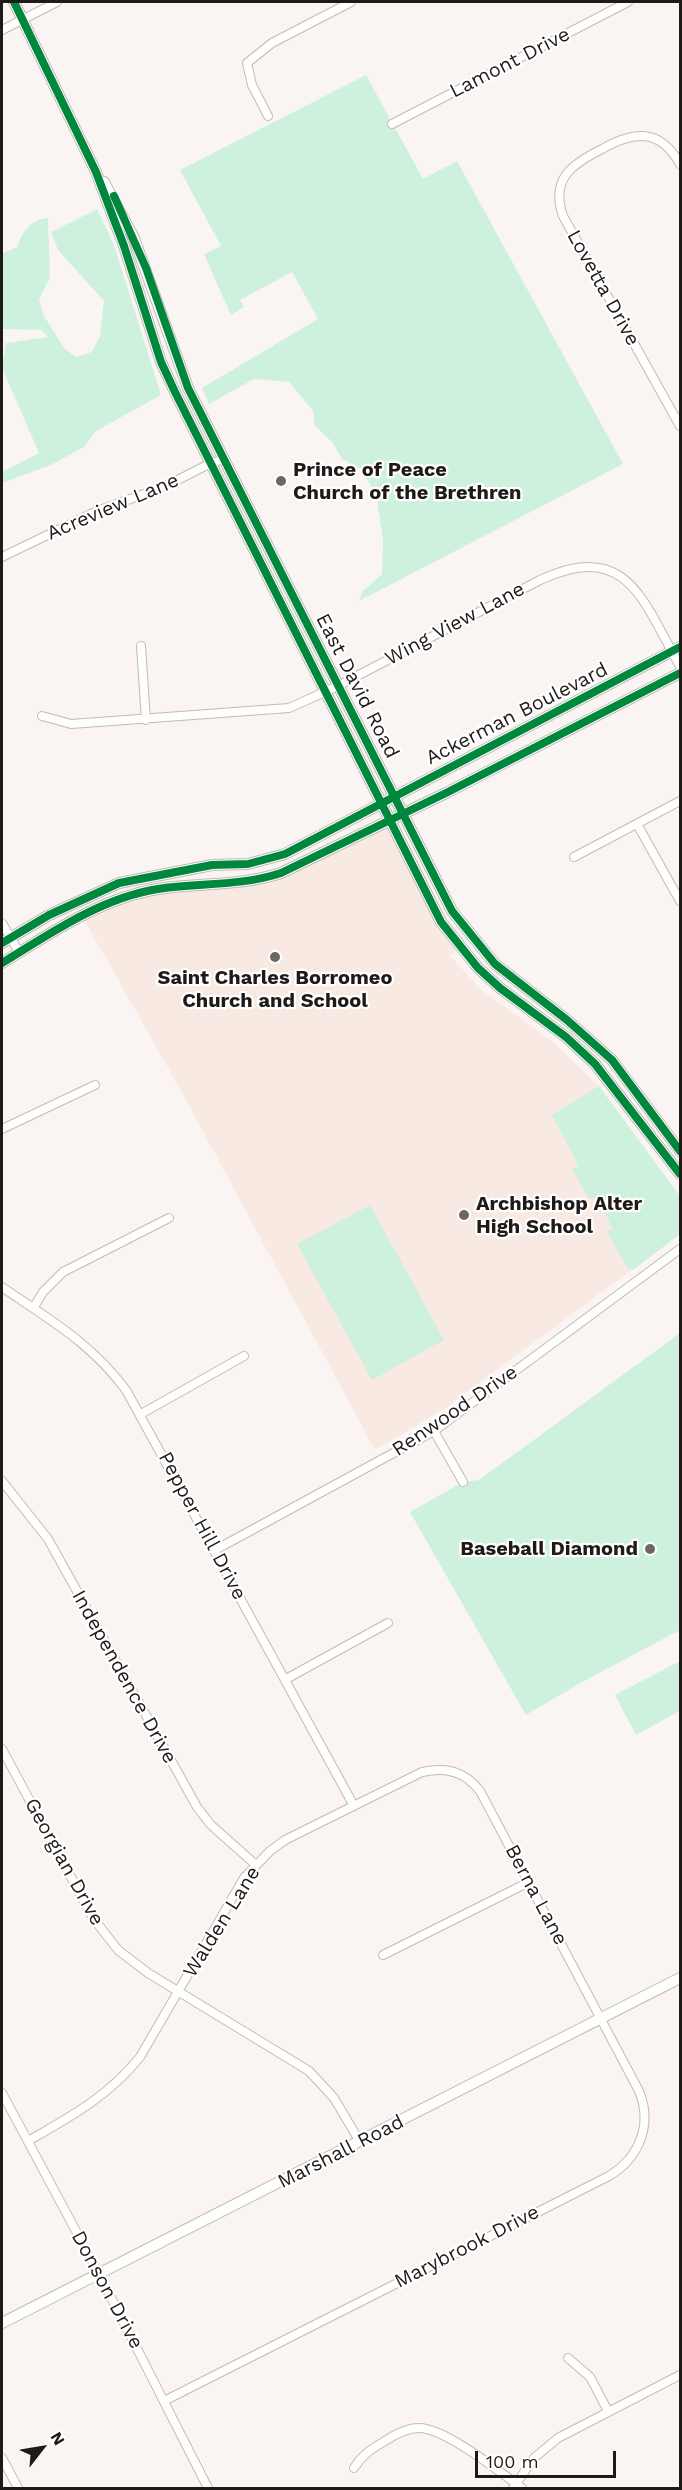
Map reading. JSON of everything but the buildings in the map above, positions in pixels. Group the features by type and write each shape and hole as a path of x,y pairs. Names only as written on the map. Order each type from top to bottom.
{"street":[{"name":"East David Road","path":"14,2 96,171 124,246 161,362 209,464 431,904 460,948 500,988 566,1037 595,1064 681,1174"},
{"path":"2,30 57,2"},
{"path":"268,116 252,85 247,63 272,42 351,2"},
{"name":"Lamont Drive","path":"392,124 628,2"},
{"name":"Lovetta Drive","path":"681,164 667,145 648,136 627,137 576,163 563,178 560,189 560,208 681,426"},
{"name":"East David Road","path":"96,171 113,195 134,238 195,400 452,911 472,939 506,974 567,1020 612,1060 681,1151"},
{"path":"195,400 198,417 210,443 209,464"},
{"name":"Acreview Lane","path":"2,557 97,511 166,486 209,464 225,459"},
{"name":"Wing View Lane","path":"42,716 71,724 274,711 306,701 338,686 540,580 572,567 599,567 612,571 632,584 676,649 681,666"},
{"path":"141,646 146,720"},
{"name":"Ackerman Boulevard","path":"6,940 49,915 119,883 212,865 248,864 267,860 312,841 676,649"},
{"name":"Ackerman Boulevard","path":"2,963 109,902 156,890 268,877 304,863 681,673"},
{"path":"574,856 681,801"},
{"path":"637,824 681,901"},
{"path":"2,923 6,940 19,952"},
{"path":"2,1129 95,1085"},
{"path":"34,1307 43,1292 63,1272 169,1218"},
{"name":"Renwood Drive","path":"215,1550 434,1431 681,1250"},
{"name":"Pepper Hill Drive","path":"2,1287 60,1324 97,1355 126,1390 354,1806"},
{"path":"141,1414 244,1356"},
{"path":"434,1431 464,1482"},
{"name":"Independence Drive","path":"2,1481 48,1539 197,1808 211,1825 256,1865"},
{"path":"286,1679 388,1623"},
{"name":"Georgian Drive","path":"2,1749 93,1918 106,1936 132,1962 309,2071 334,2098 360,2142"},
{"name":"Walden Lane","path":"28,2140 77,2113 113,2088 140,2057 235,1894 256,1865 285,1840 422,1772 446,1769 463,1775"},
{"name":"Berna Lane","path":"463,1775 480,1791 603,2019"},
{"path":"383,1955 530,1882"},
{"name":"Marshall Road","path":"2,2324 681,1978"},
{"name":"Marybrook Drive","path":"164,2401 618,2170 638,2148 645,2124 645,2111 639,2091 603,2019"},
{"name":"Donson Drive","path":"2,2093 99,2274 208,2488"},
{"path":"568,2358 590,2378 608,2411"},
{"path":"354,2468 368,2451 391,2437 413,2429 428,2429 438,2433 517,2487 547,2446 608,2411 681,2375"},
{"path":"2,2458 18,2488"}],"shaded area":[{"name":"Archbishop Alter High School","path":"388,821 460,948 449,955 483,991 553,1042 599,1086 680,1196 680,1234 444,1409 375,1450 179,1087 82,916 156,889 257,879"}],"green space":[{"path":"366,75 423,179 457,161 623,464 359,601 362,592 382,574 383,540 376,494 360,469 342,459 333,443 315,426 313,411 289,382 254,379 209,404 202,388 318,319 292,272 240,300 244,307 231,315 204,254 221,246 180,170"},
{"path":"97,209 114,245 161,395 96,431 84,447 51,465 2,483 2,472 39,453 2,368 6,343 48,337 42,330 2,329 2,254 17,247 25,231 32,224 48,218 50,277 39,300 44,316 64,348 76,357 92,352 100,336 104,301 58,250 51,232"},
{"path":"599,1086 680,1196 680,1234 633,1270 627,1267 606,1230 613,1230 598,1199 588,1197 572,1168 579,1167 552,1115"},
{"path":"370,1205 444,1340 372,1380 297,1244"},
{"path":"680,1333 680,1630 526,1715 410,1512 463,1482 479,1480"},
{"path":"680,1661 680,1711 636,1735 615,1695"}],"cycle path":[{"path":"14,2 96,172 124,246 161,362 441,922 478,968 500,988 566,1037 595,1064 680,1174"},
{"path":"114,196 146,268 188,388 452,911 495,964 567,1020 612,1060 680,1151"},
{"path":"2,943 49,915 119,883 212,865 248,864 285,854 680,647"},
{"path":"2,963 77,918 116,900 158,889 251,880 281,873 446,793 680,673"}],"place":[{"name":"Prince of Peace Church of the Brethren","path":"281,481"},
{"name":"Saint Charles Borromeo Church and School","path":"275,957"},
{"name":"Archbishop Alter High School","path":"464,1215"},
{"name":"Baseball Diamond","path":"650,1549"}]}
